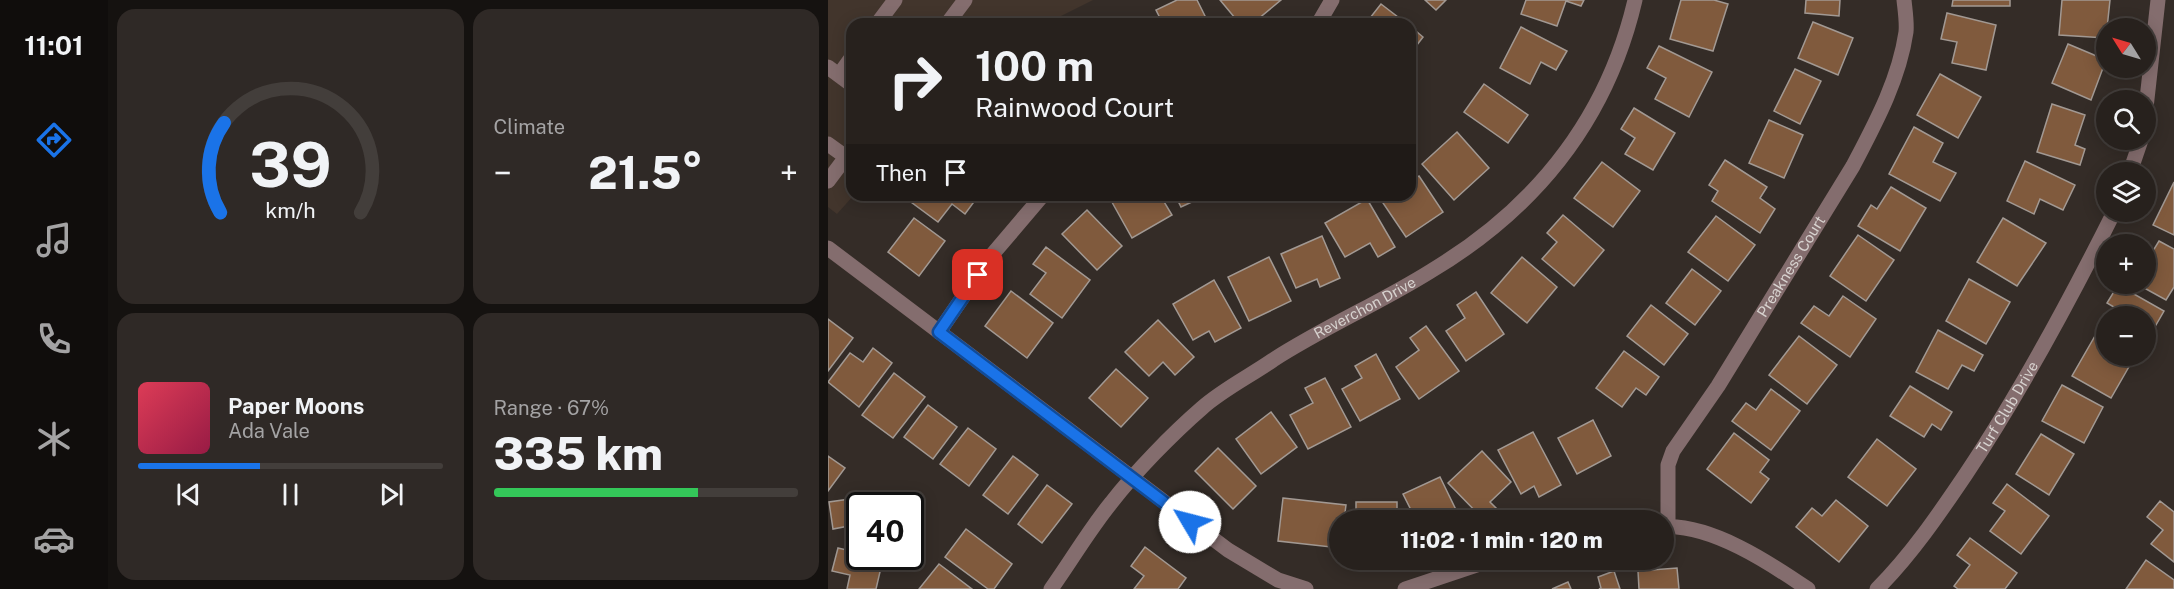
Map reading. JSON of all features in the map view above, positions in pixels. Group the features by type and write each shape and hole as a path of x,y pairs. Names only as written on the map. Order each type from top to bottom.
{"street":[{"path":"882,18 895,0"},
{"path":"951,18 965,0"},
{"path":"1322,18 1332,0"},
{"name":"Reverchon Drive","path":"1051,589 1111,503 1203,407 1307,338 1431,272 1499,226 1513,212 1563,158 1599,97 1627,34 1635,0"},
{"name":"Preakness Court","path":"1667,510 1668,474 1673,451 1718,386 1853,166 1873,129 1898,69 1906,30 1904,0"},
{"path":"2148,90 2158,0"},
{"path":"846,61 833,71 846,81"},
{"path":"828,144 846,152"},
{"path":"828,181 846,157"},
{"path":"939,332 992,256 1038,201"},
{"name":"Turf Club Drive","path":"1876,589 1937,518 1997,427 2065,310 2109,222"},
{"path":"828,248 1228,550 1278,580 1306,589"},
{"path":"1674,527 1724,540 1778,568 1808,589"},
{"path":"1405,589 1462,570"}],"shaded area":[{"path":"828,0 1093,0 1057,18 846,18 846,201 849,201 837,214 828,207"}],"building":[{"path":"1177,0 1197,0 1206,18 1160,18 1156,10"},
{"path":"1220,0 1281,0 1259,18 1235,18"},
{"path":"1425,0 1446,0 1436,10"},
{"path":"1526,0 1584,0 1581,6 1566,1 1557,26 1521,14"},
{"path":"1681,0 1714,0 1728,4 1713,51 1670,39"},
{"path":"1806,0 1840,0 1839,16 1805,13"},
{"path":"1953,0 2010,0 2010,6 1952,6"},
{"path":"2062,0 2110,0 2108,18 2096,18 2096,37 2059,35"},
{"path":"1381,4 1399,18 1370,18"},
{"path":"1947,13 1996,25 1986,70 1952,63 1957,42 1941,39"},
{"path":"1813,22 1853,38 1838,75 1798,58"},
{"path":"1521,27 1567,51 1556,70 1541,62 1530,84 1500,68"},
{"path":"1416,31 1423,37 1416,46"},
{"path":"2068,44 2096,56 2096,78 2099,78 2091,100 2052,83"},
{"path":"1659,46 1712,72 1689,117 1655,99 1666,78 1647,68"},
{"path":"1795,69 1821,81 1800,124 1774,111"},
{"path":"1940,74 1981,97 1958,138 1917,115"},
{"path":"1484,84 1528,115 1508,143 1464,112"},
{"path":"2052,104 2085,115 2075,145 2085,149 2080,165 2037,152"},
{"path":"1634,108 1675,133 1653,170 1625,154 1635,138 1621,129"},
{"path":"1769,120 1803,135 1784,178 1749,163"},
{"path":"1914,127 1943,143 1933,162 1956,173 1940,201 1889,174"},
{"path":"1457,132 1489,168 1454,200 1422,164"},
{"path":"1725,160 1767,187 1760,198 1775,209 1760,233 1712,201 1718,191 1709,185"},
{"path":"2025,161 2075,185 2063,210 2040,199 2034,214 2007,201"},
{"path":"1602,162 1640,191 1613,227 1574,198"},
{"path":"1419,176 1443,212 1406,237 1382,201 1416,201 1416,178"},
{"path":"2174,182 2174,235 2153,225"},
{"path":"1891,187 1926,208 1900,251 1858,226 1871,205 1877,209"},
{"path":"975,201 965,214 952,204 938,222 911,202"},
{"path":"1111,201 1164,201 1172,215 1132,238"},
{"path":"1178,201 1194,201 1181,207"},
{"path":"1364,201 1368,201 1395,247 1378,257 1370,243 1345,257 1325,223"},
{"path":"1087,210 1122,246 1097,270 1062,234"},
{"path":"1563,215 1604,250 1574,286 1542,259 1557,242 1547,233"},
{"path":"1716,216 1755,245 1728,281 1688,252"},
{"path":"914,218 945,241 919,276 888,252"},
{"path":"2003,218 2046,243 2017,286 1977,262"},
{"path":"1858,235 1894,260 1866,301 1830,276"},
{"path":"1322,236 1340,278 1320,287 1317,279 1296,288 1281,254"},
{"path":"2159,241 2174,249 2174,287 2166,300 2155,294 2156,246"},
{"path":"1046,247 1090,280 1062,318 1030,294 1046,273 1033,264"},
{"path":"1269,257 1291,301 1249,321 1228,277"},
{"path":"1522,257 1557,287 1527,323 1491,293"},
{"path":"1692,269 1721,291 1695,325 1666,303"},
{"path":"1969,279 2010,302 1986,344 1946,321"},
{"path":"1214,280 1241,328 1215,342 1209,331 1193,340 1173,304"},
{"path":"1011,291 1053,323 1027,358 985,326"},
{"path":"1476,292 1504,334 1466,361 1446,331 1465,318 1457,305"},
{"path":"2112,294 2134,294 2155,306 2112,306 2107,303"},
{"path":"1843,296 1876,319 1850,357 1801,323 1814,306 1829,316"},
{"path":"1651,305 1688,334 1664,365 1627,336"},
{"path":"2156,306 2164,311 2156,325"},
{"path":"828,319 853,338 828,371"},
{"path":"1158,320 1194,357 1175,375 1163,362 1149,376 1125,352"},
{"path":"1426,326 1459,371 1419,399 1396,367 1419,350 1410,338"},
{"path":"1938,330 1983,355 1974,371 1962,365 1948,389 1916,372"},
{"path":"1799,336 1837,365 1807,404 1769,375"},
{"path":"2095,336 2096,366 2129,366 2111,398 2072,376"},
{"path":"873,348 892,363 859,407 828,382 850,353 863,362"},
{"path":"1624,351 1659,377 1646,395 1636,388 1622,407 1596,388"},
{"path":"1376,354 1400,399 1360,421 1342,389 1362,378 1355,366"},
{"path":"1116,369 1148,398 1121,427 1089,398"},
{"path":"894,373 925,397 893,438 862,415"},
{"path":"1325,378 1351,427 1308,449 1290,415 1313,403 1305,388"},
{"path":"2062,385 2103,407 2084,443 2042,421"},
{"path":"1910,386 1952,412 1941,430 1932,424 1924,437 1890,416"},
{"path":"1771,389 1800,411 1771,450 1732,421 1746,403 1756,410"},
{"path":"928,405 957,427 933,459 904,437"},
{"path":"1271,412 1297,447 1261,474 1236,439"},
{"path":"1593,420 1611,456 1577,474 1558,438"},
{"path":"968,428 996,449 969,486 940,464"},
{"path":"1533,432 1561,485 1539,497 1534,486 1521,494 1498,450"},
{"path":"1734,433 1769,460 1760,472 1769,479 1751,503 1707,469"},
{"path":"2041,434 2074,454 2049,495 2016,474"},
{"path":"1877,439 1916,469 1887,506 1848,477"},
{"path":"1218,448 1256,486 1233,509 1195,471"},
{"path":"1482,451 1511,482 1490,502 1496,510 1474,510 1448,483"},
{"path":"828,456 845,468 828,491"},
{"path":"1013,456 1038,475 1008,514 983,495"},
{"path":"1440,477 1456,510 1411,510 1403,494"},
{"path":"2007,484 2049,516 2021,554 1990,531 2005,511 1993,503"},
{"path":"1047,485 1072,504 1042,543 1018,524"},
{"path":"1283,498 1346,505 1345,510 1329,510 1329,547 1278,541"},
{"path":"846,500 846,527 833,529 829,502"},
{"path":"1836,500 1868,526 1839,562 1796,527 1812,508 1822,516"},
{"path":"2160,501 2174,512 2174,562 2151,544 2163,530 2147,517"},
{"path":"1356,502 1397,502 1397,510 1356,510"},
{"path":"966,529 1012,564 994,589 988,589 945,557"},
{"path":"1970,538 2017,573 2005,589 1958,589 1954,586 1970,565 1957,555"},
{"path":"1145,547 1186,578 1178,589 1134,589 1144,576 1131,566"},
{"path":"838,548 846,550 846,570 880,570 876,589 847,589 850,575 832,571"},
{"path":"2146,560 2174,580 2174,589 2126,589"},
{"path":"939,564 972,589 919,589"},
{"path":"1677,568 1679,589 1639,589 1638,571"},
{"path":"1614,571 1620,589 1599,589 1601,588 1598,577"},
{"path":"1568,582 1571,589 1552,589"}],"route":[{"path":"978,275 939,332 1190,522"}]}
